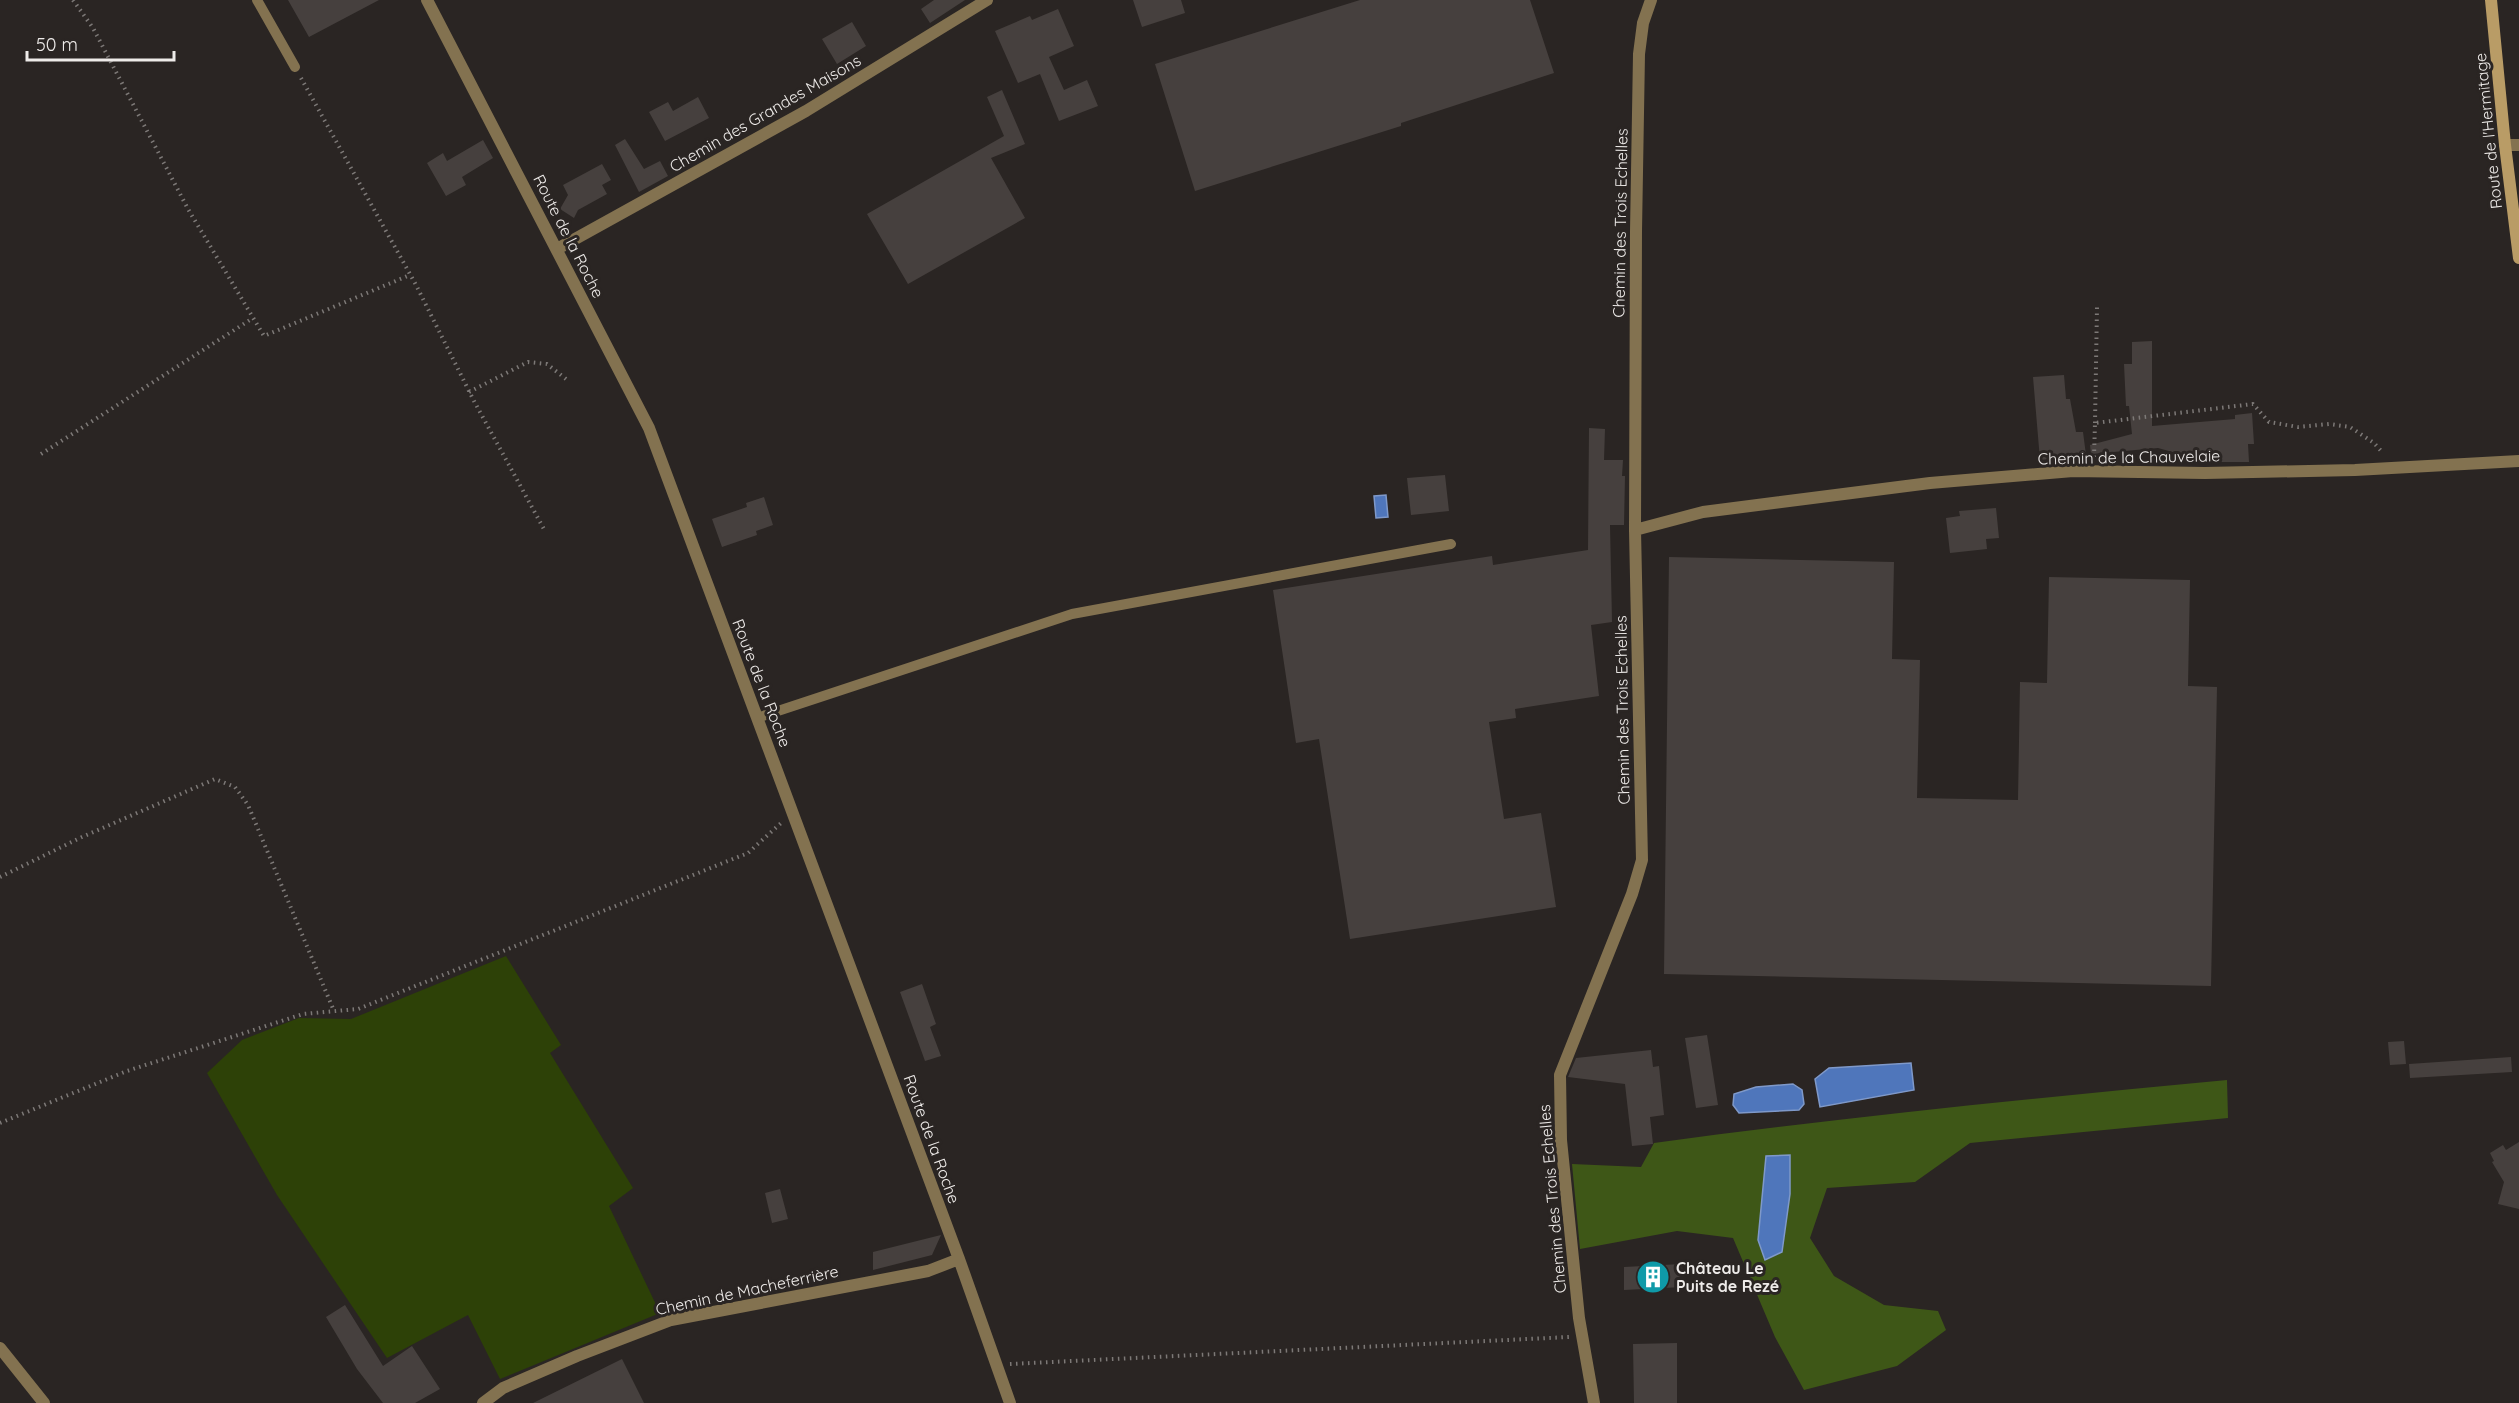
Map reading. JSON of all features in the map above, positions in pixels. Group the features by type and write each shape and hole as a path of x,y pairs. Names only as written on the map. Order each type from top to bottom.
{"street":[{"name":"Route de la Roche","path":"427,0 649,428 959,1258 1010,1403"},
{"name":"Chemin des Grandes Maisons","path":"557,249 806,111 987,0"},
{"name":"Chemin des Trois Echelles","path":"1594,1403 1582,1336 1561,1140 1560,1075 1632,894 1642,860 1635,531 1639,54 1643,23 1651,0"},
{"name":"Route de l'Hermitage","path":"2491,0 2519,258"},
{"path":"2505,145 2519,145"},
{"name":"Chemin de la Chauvelaie","path":"1635,531 1703,512 1930,483 2073,471 2205,472 2396,467 2519,460"},
{"name":"Chemin de Macheferrière","path":"483,1403 503,1388 577,1356 671,1320 928,1271 959,1258"},
{"path":"0,1348 44,1403"}],"lane":[{"path":"257,0 295,67"},
{"path":"758,718 1072,614 1451,544"}],"path":[{"path":"73,0 93,28 188,209 264,336 410,275"},
{"path":"295,67 410,275 469,392 544,531"},
{"path":"2093,471 2097,307"},
{"path":"41,454 253,318"},
{"path":"469,392 528,362 547,364 566,379"},
{"path":"2095,423 2253,404 2270,422 2298,427 2329,424 2350,428 2373,443 2396,467"},
{"path":"0,877 82,837 215,779 235,788 248,805 335,1011"},
{"path":"0,1123 127,1071 303,1014 358,1009 748,853 792,812"},
{"path":"997,1365 1582,1336"}],"green space":[{"path":"506,956 561,1045 550,1053 633,1188 609,1206 660,1313 500,1379 468,1315 387,1358 277,1195 207,1073 242,1040 299,1018 351,1019"},
{"path":"2227,1080 2228,1118 1970,1143 1915,1182 1827,1188 1810,1238 1834,1276 1884,1305 1938,1311 1946,1330 1897,1366 1804,1390 1775,1337 1733,1238 1677,1231 1580,1249 1572,1164 1641,1167 1654,1143 1869,1116","holes":["1766,1156 1790,1156 1790,1194 1782,1252 1758,1240"]}],"water":[{"path":"1386,495 1388,517 1376,518 1374,496"},
{"path":"1911,1063 1914,1090 1820,1107 1815,1079 1829,1068"},
{"path":"1793,1084 1802,1090 1804,1104 1799,1110 1739,1113 1733,1105 1734,1094 1756,1087"},
{"path":"1790,1155 1790,1194 1782,1252 1765,1260 1758,1240 1766,1156"}],"building":[{"path":"288,0 379,0 309,37"},
{"path":"934,0 965,0 930,23 921,9"},
{"path":"1133,0 1181,0 1185,13 1142,27"},
{"path":"1360,0 1530,0 1554,73 1401,123 1401,126 1195,191 1155,64"},
{"path":"1058,9 1074,46 1049,57 1064,90 1087,80 1098,106 1059,121 1040,74 1018,83 995,31 1030,16 1032,20"},
{"path":"852,22 866,46 837,64 822,39"},
{"path":"1002,90 1025,144 991,158 1025,218 908,284 867,214 1004,136 987,97"},
{"path":"698,97 709,118 665,141 649,112 668,102 673,111"},
{"path":"625,139 644,169 660,161 668,176 639,192 615,145"},
{"path":"483,140 493,158 462,177 466,185 446,196 427,163 443,153 447,161"},
{"path":"602,164 611,180 602,185 607,194 578,210 574,218 560,209 568,195 563,185"},
{"path":"2152,341 2152,426 2235,419 2235,415 2252,413 2254,444 2248,444 2249,462 2176,462 2176,453 2158,448 2091,454 2090,445 2132,434 2129,406 2126,406 2124,364 2132,364 2132,342"},
{"path":"2064,375 2066,399 2070,399 2076,432 2083,432 2086,455 2040,460 2033,377"},
{"path":"1589,428 1605,429 1604,460 1623,460 1622,476 1625,476 1624,525 1610,525 1612,622 1591,625 1599,696 1515,709 1516,718 1489,722 1504,819 1541,813 1556,907 1350,939 1319,739 1296,743 1273,590 1492,556 1493,565 1588,550"},
{"path":"1445,475 1449,511 1411,515 1407,478"},
{"path":"764,497 773,525 756,531 757,535 722,547 712,519 747,507 746,503"},
{"path":"1996,508 1999,538 1986,539 1987,549 1950,553 1946,518 1960,516 1959,511"},
{"path":"1669,557 1894,562 1892,659 1920,660 1917,798 2018,800 2020,682 2047,683 2049,577 2190,580 2188,686 2217,687 2211,986 1664,974"},
{"path":"922,984 936,1024 930,1027 941,1056 925,1061 900,992"},
{"path":"1707,1035 1718,1105 1696,1108 1685,1038"},
{"path":"2404,1041 2406,1064 2390,1065 2388,1042"},
{"path":"1651,1050 1653,1067 1659,1066 1664,1115 1650,1117 1653,1144 1632,1146 1625,1084 1568,1077 1576,1058"},
{"path":"2511,1057 2512,1072 2410,1078 2409,1064"},
{"path":"2519,1142 2519,1209 2498,1204 2504,1182 2492,1162 2494,1161 2490,1153 2503,1145 2506,1150"},
{"path":"780,1189 788,1219 772,1223 765,1193"},
{"path":"941,1235 932,1255 873,1270 873,1252"},
{"name":"Château Le Puits de Rezé","path":"1682,1264 1683,1287 1624,1290 1624,1267"},
{"path":"345,1305 383,1366 412,1346 440,1389 415,1403 383,1403 357,1369 326,1317"},
{"path":"1677,1343 1677,1403 1634,1403 1633,1344"},
{"path":"622,1359 644,1403 533,1403"}],"place":[{"name":"Château Le Puits de Rezé","path":"1653,1277"}]}
